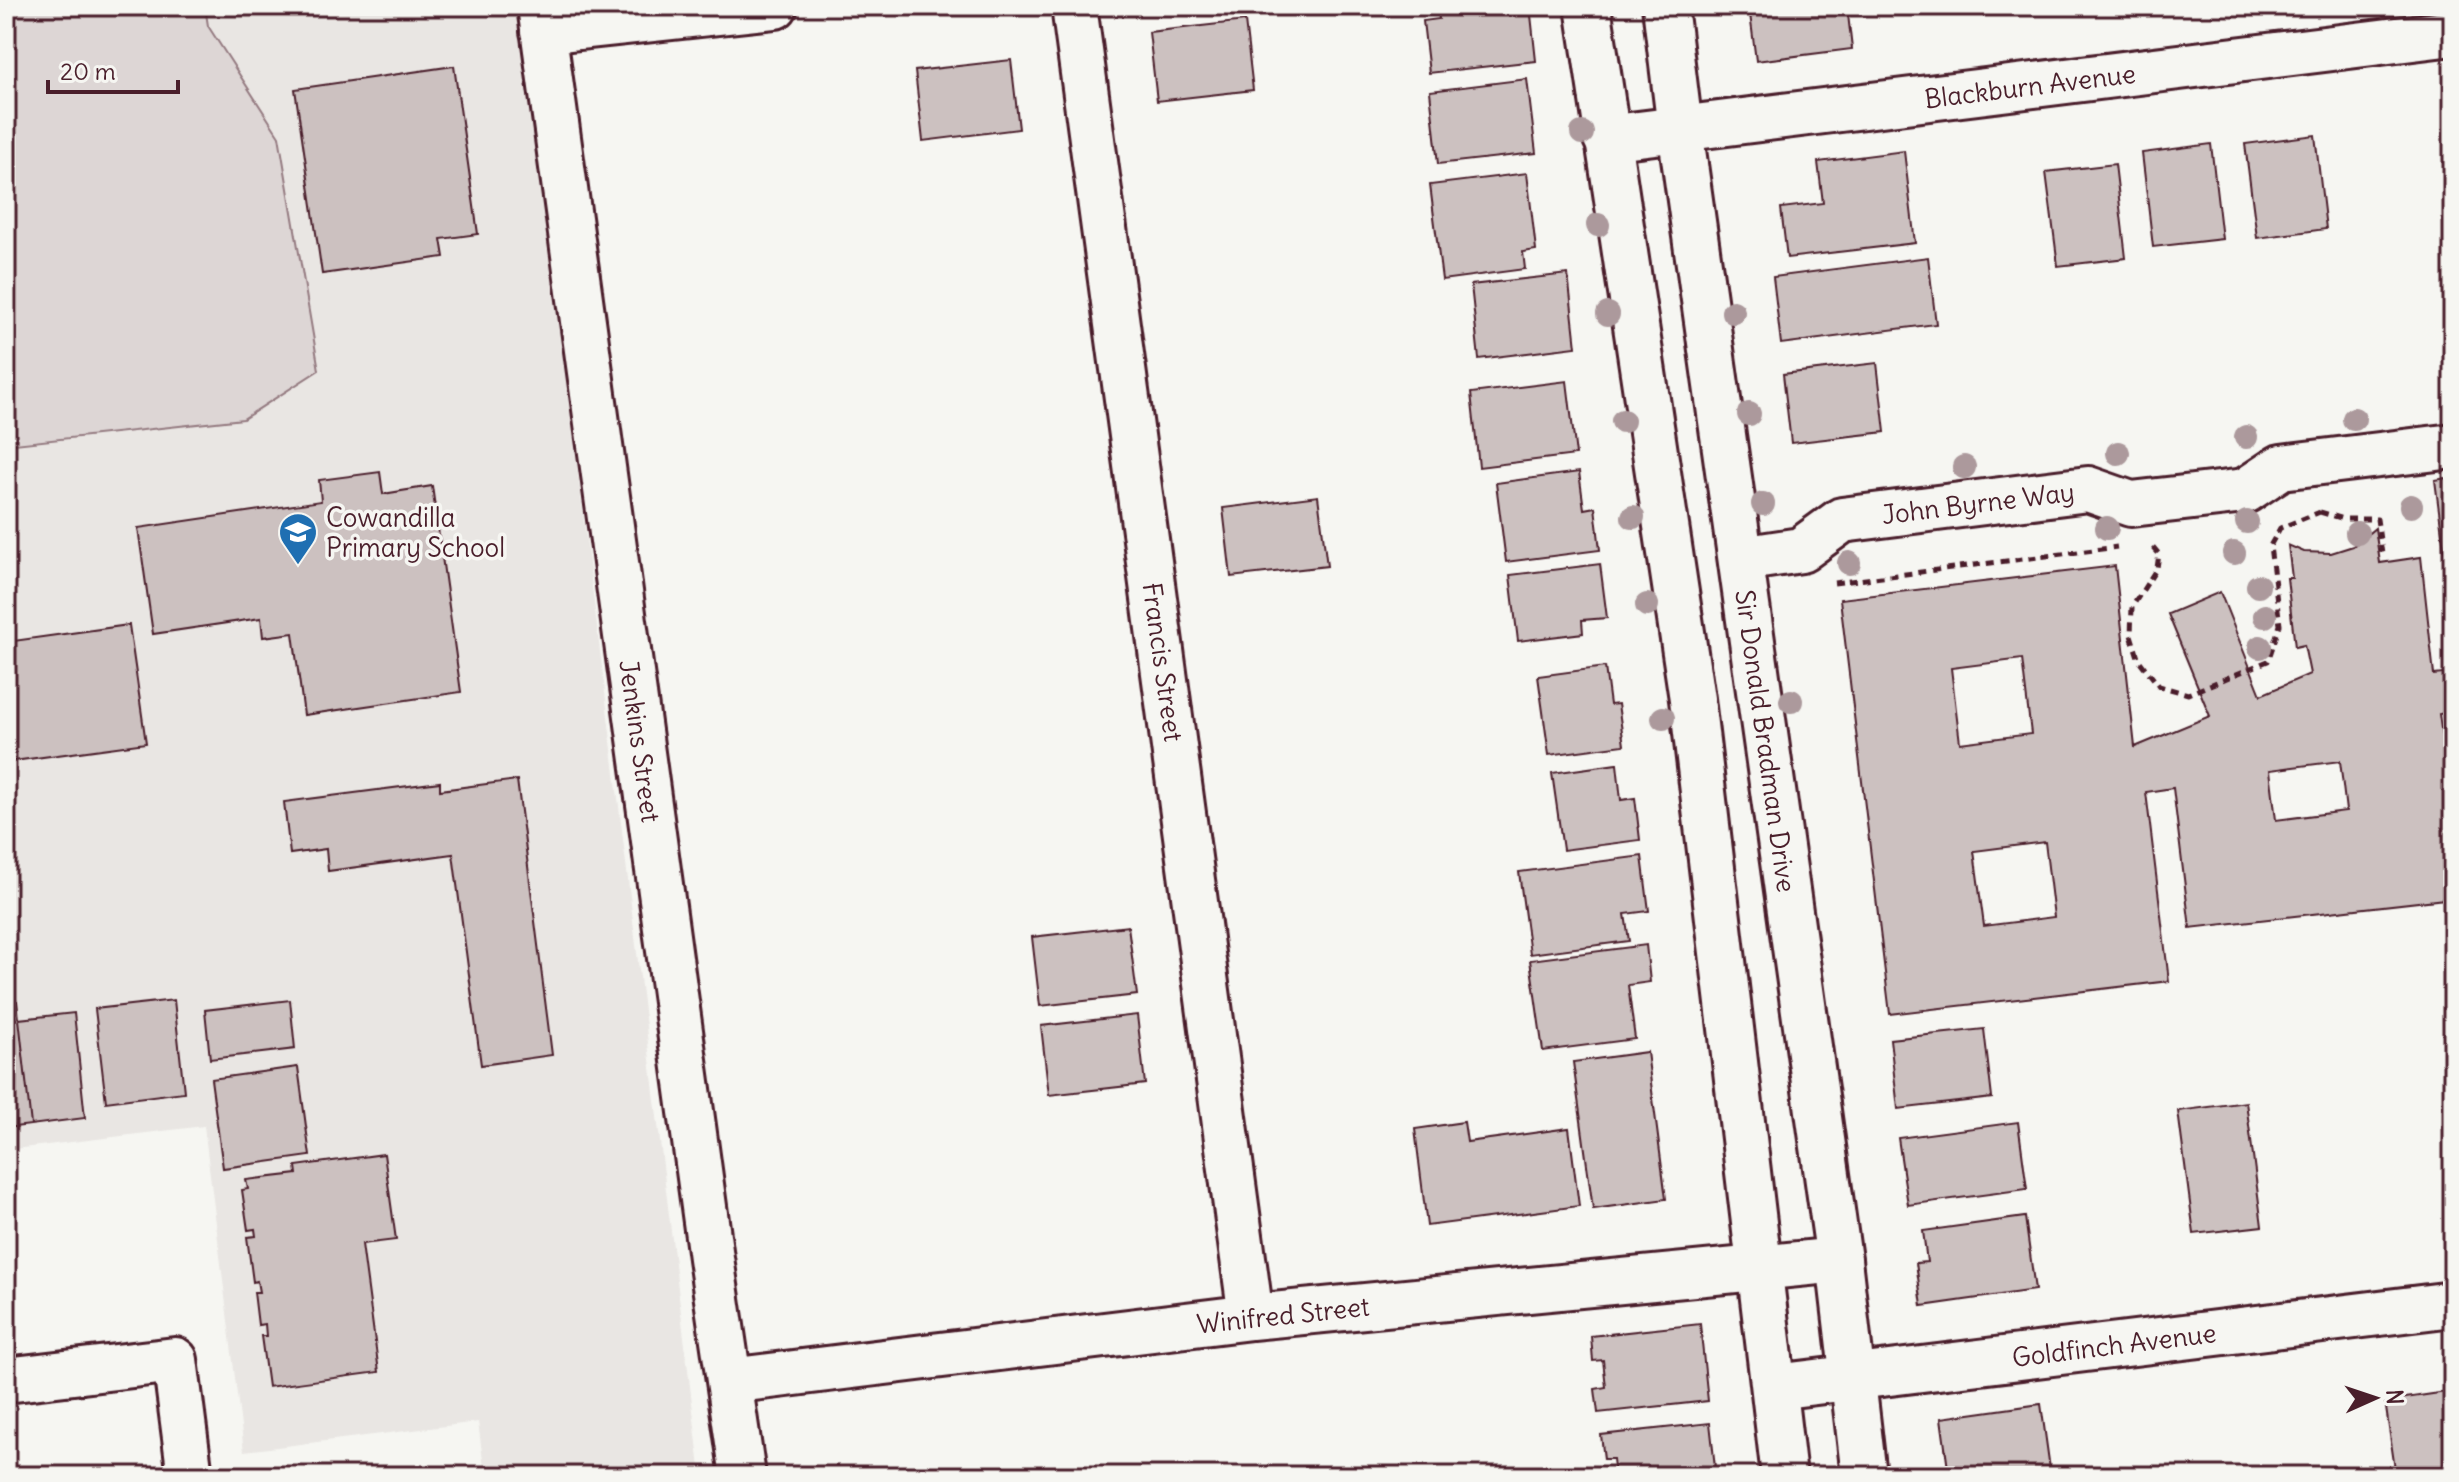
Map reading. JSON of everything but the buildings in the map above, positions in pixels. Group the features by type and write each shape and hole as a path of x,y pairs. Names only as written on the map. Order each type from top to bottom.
{"street":[{"path":"542,18 775,6"},
{"name":"Francis Street","path":"1074,6 1251,1317"},
{"path":"1588,6 1692,699 1784,1476"},
{"name":"Sir Donald Bradman Drive","path":"1665,6 1839,1260 1864,1476"},
{"name":"Jenkins Street","path":"542,18 743,1476"},
{"name":"Blackburn Avenue","path":"1606,138 2453,33"},
{"name":"John Byrne Way","path":"1741,559 1801,550 1842,520 2088,489 2131,504 2245,491 2281,467 2453,446"},
{"name":"Winifred Street","path":"729,1381 1251,1317 1839,1260"},
{"name":"Goldfinch Avenue","path":"1775,1387 2453,1304"},
{"path":"6,1380 175,1360 190,1474"}],"path":[{"path":"2319,499 2320,512"},
{"path":"2150,543 2159,554 2157,568 2132,607 2131,635 2139,660 2159,686 2188,694 2268,661 2280,625 2270,546 2280,528 2320,512 2344,519 2377,519 2382,554"},
{"path":"1827,584 2119,547"}],"shaded area":[{"name":"Cowandilla Primary School","path":"6,6 521,6 701,1476 485,1476 478,1422 244,1451 204,1126 6,1150"},
{"path":"6,6 205,6 208,26 279,136 319,370 243,419 6,445"}],"place":[{"name":"Cowandilla Primary School","path":"298,566"}]}
